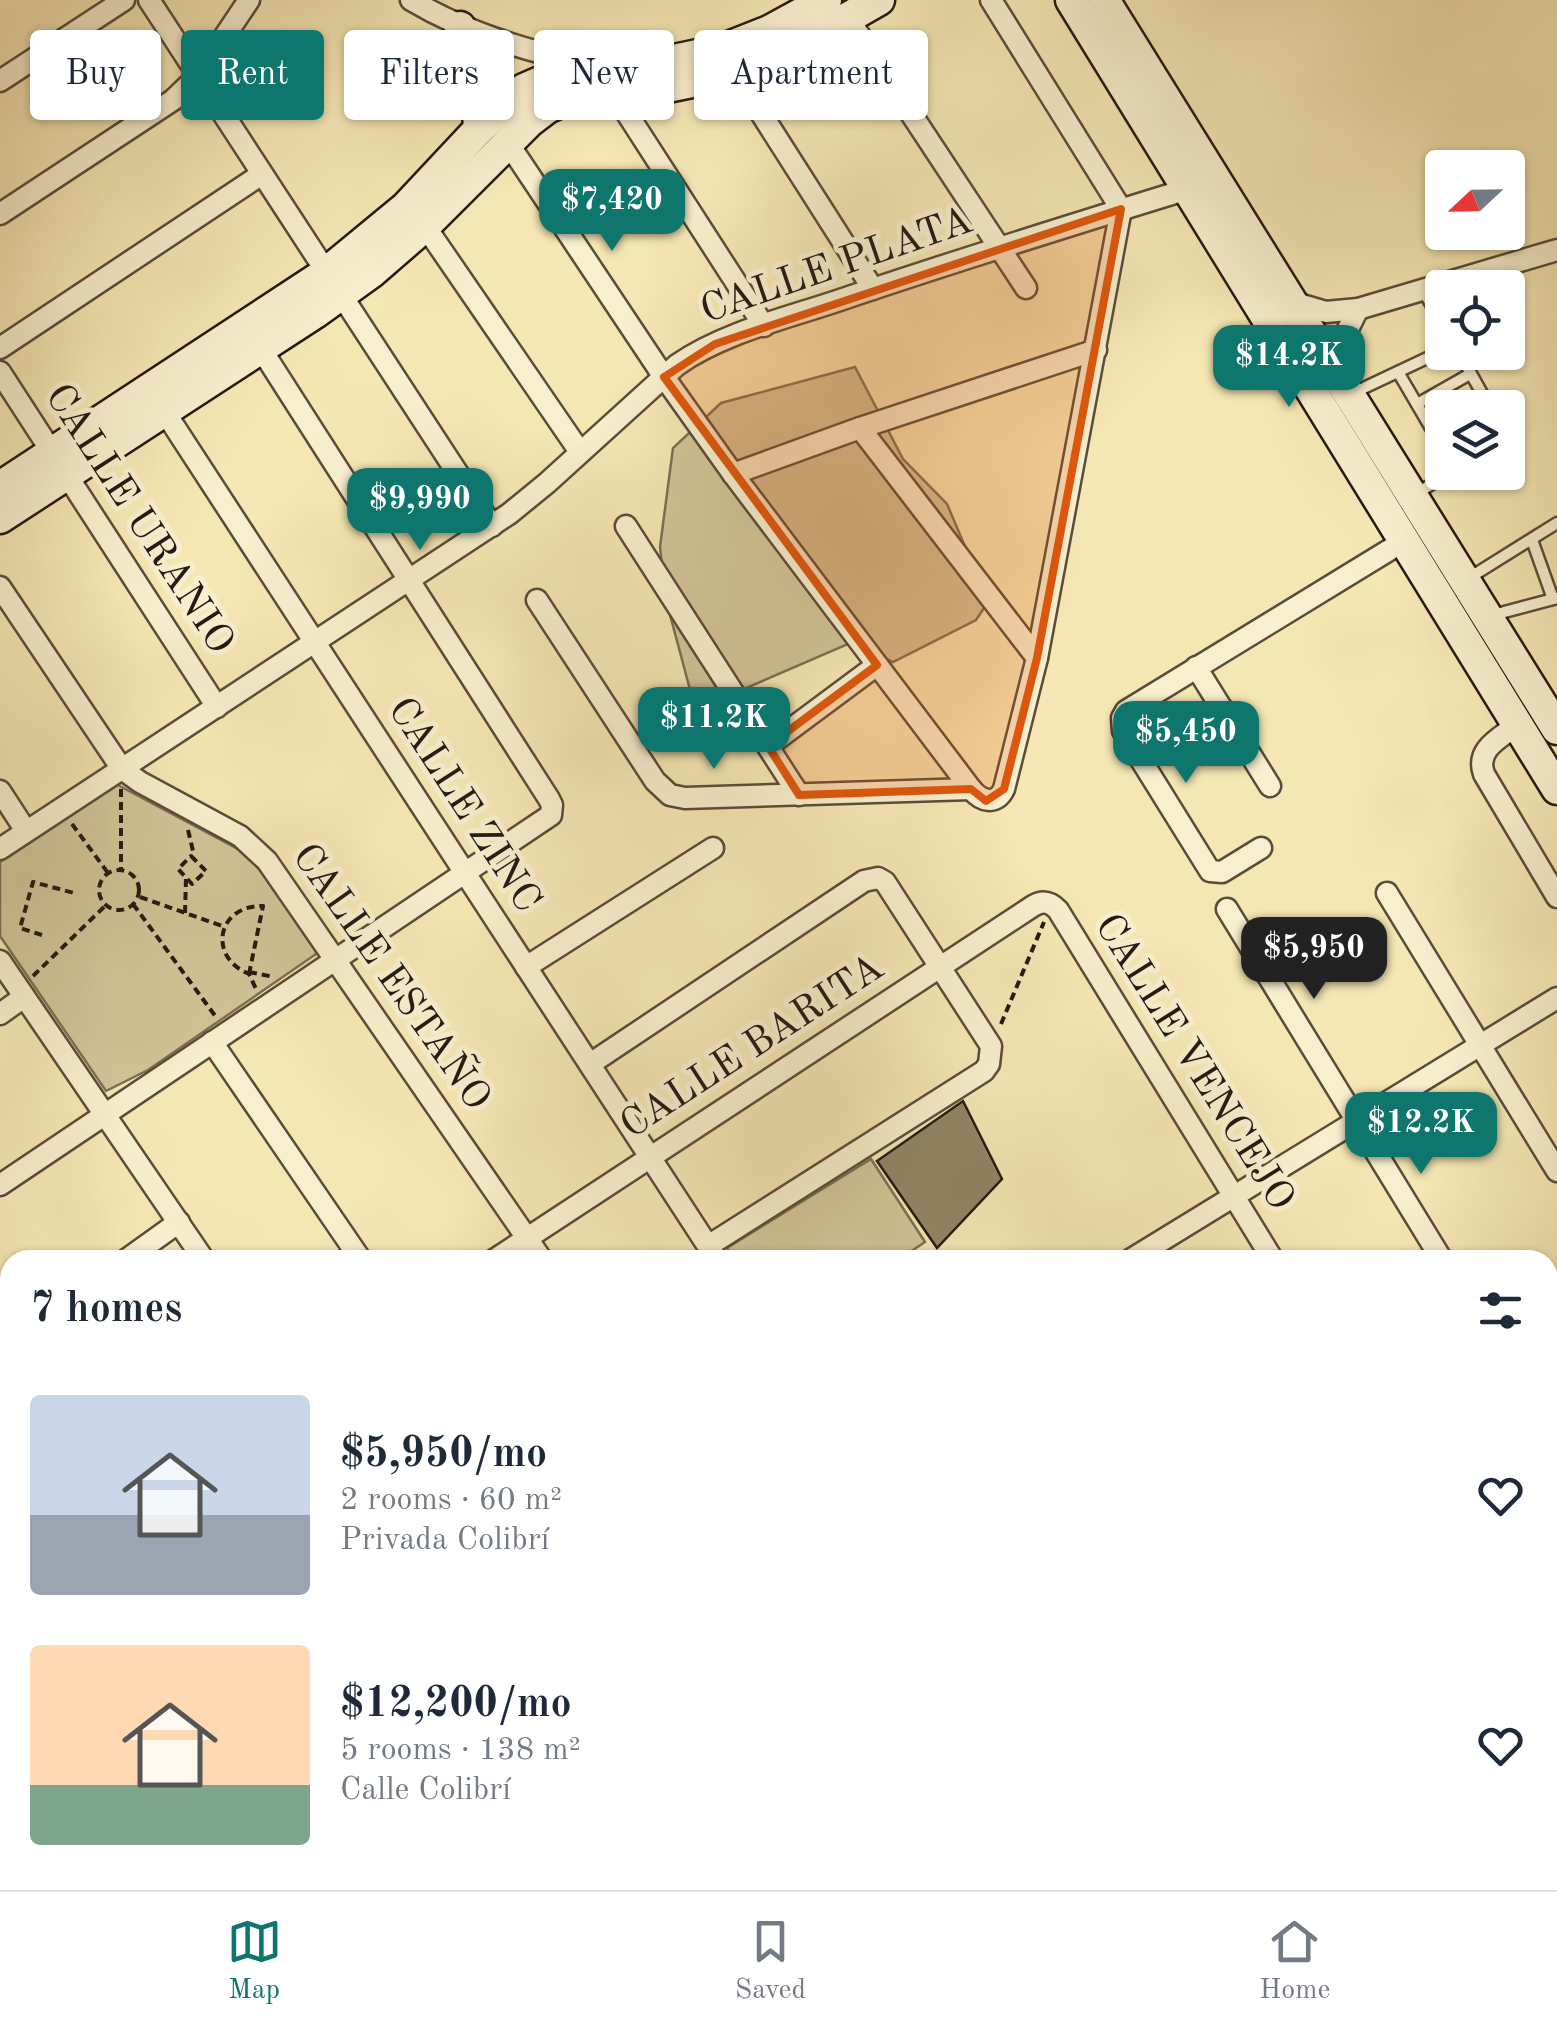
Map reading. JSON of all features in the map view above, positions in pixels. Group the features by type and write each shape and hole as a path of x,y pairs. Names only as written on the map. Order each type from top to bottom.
{"main road":[{"path":"772,30 878,0"},
{"path":"1071,0 1557,789"},
{"path":"1104,0 1553,716"},
{"path":"460,26 476,76 479,129"},
{"path":"333,284 372,272 425,226 479,129 534,84"},
{"path":"0,518 59,464 333,284 384,227 508,143 534,118"},
{"path":"0,487 59,464"}],"street":[{"path":"0,81 124,0"},
{"path":"150,0 181,49"},
{"path":"229,30 249,0"},
{"path":"411,0 460,26 534,52"},
{"path":"508,143 733,474 978,798 994,800 1001,795 1037,658 1121,210 991,0"},
{"path":"837,9 1026,288"},
{"path":"0,214 181,92"},
{"path":"227,120 492,526"},
{"path":"631,120 764,326"},
{"path":"766,120 873,289"},
{"path":"0,348 262,174"},
{"name":"CALLE PLATA","path":"0,849 118,776 492,526 548,483 580,452 669,385 677,365 700,350 998,247 1188,189"},
{"path":"425,226 580,452"},
{"path":"1290,302 1326,312 1358,309 1557,250"},
{"path":"1342,385 1344,337 1358,309"},
{"path":"0,1185 551,815 552,805 253,338"},
{"path":"733,474 1096,350"},
{"name":"CALLE URANIO","path":"0,372 217,707"},
{"name":"CALLE ZINC","path":"157,400 711,1250"},
{"path":"860,428 1037,658"},
{"path":"626,526 799,794"},
{"path":"1261,848 1222,872 1210,872 1123,731 1122,718 1126,710 1404,541"},
{"name":"CALLE ESTAÑO","path":"0,587 118,776 140,782 240,836 281,879 535,1250"},
{"path":"537,600 663,790 685,798 971,789"},
{"path":"768,746 877,665"},
{"path":"1196,667 1270,786"},
{"path":"1517,725 1487,748 1480,764 1557,897"},
{"path":"0,791 26,831"},
{"path":"526,968 712,848"},
{"path":"590,1064 864,880 878,878 885,882 991,1046 989,1064 978,1077 718,1250"},
{"path":"1387,894 1557,1172"},
{"name":"CALLE BARITA","path":"509,1250 1039,902 1052,904"},
{"name":"CALLE VENCEJO","path":"1052,904 1267,1250"},
{"path":"1227,909 1436,1250"},
{"path":"0,961 27,988 104,1114 197,1250"},
{"path":"0,1014 27,988"},
{"path":"1146,1250 1557,998"},
{"path":"212,1042 353,1250"},
{"path":"140,1250 179,1222"}],"lane":[{"path":"1423,290 1425,294"},
{"path":"1342,385 1398,372 1425,358"},
{"path":"1468,370 1478,390"},
{"path":"1398,372 1425,415"},
{"path":"1417,404 1470,374"},
{"path":"1412,496 1425,488"},
{"path":"1465,581 1557,523"},
{"path":"1487,616 1555,598 1532,540"}],"path":[{"path":"118,776 120,869"},
{"path":"66,816 108,872"},
{"path":"195,860 186,822 202,830"},
{"path":"192,856 206,871 192,884 186,877 178,869 192,856"},
{"path":"127,870 137,880 140,886 134,904 122,910 106,905 99,890 108,872 127,870"},
{"path":"185,913 186,877"},
{"path":"42,935 20,928 33,882 74,893"},
{"path":"138,896 224,927"},
{"path":"134,904 219,1021"},
{"path":"991,1046 1052,904"},
{"path":"27,988 106,905"},
{"path":"249,973 238,970 229,961 222,939 224,927 240,910 263,906 249,973 258,994 280,978 249,973"}],"highlighted area":[{"path":"1121,209 1037,658 1004,789 986,801 971,789 799,795 768,746 877,665 664,377 715,344"}],"shaded area":[{"path":"855,367 903,459 947,504 986,605 976,620 893,662 850,643 698,709 665,596 660,547 673,448 721,403"},
{"path":"114,783 249,855 319,952 148,1070 106,1091 0,936 0,862"},
{"path":"871,1159 925,1242 913,1250 727,1248"}],"building":[{"path":"963,1101 1002,1179 937,1248 877,1161"}]}
